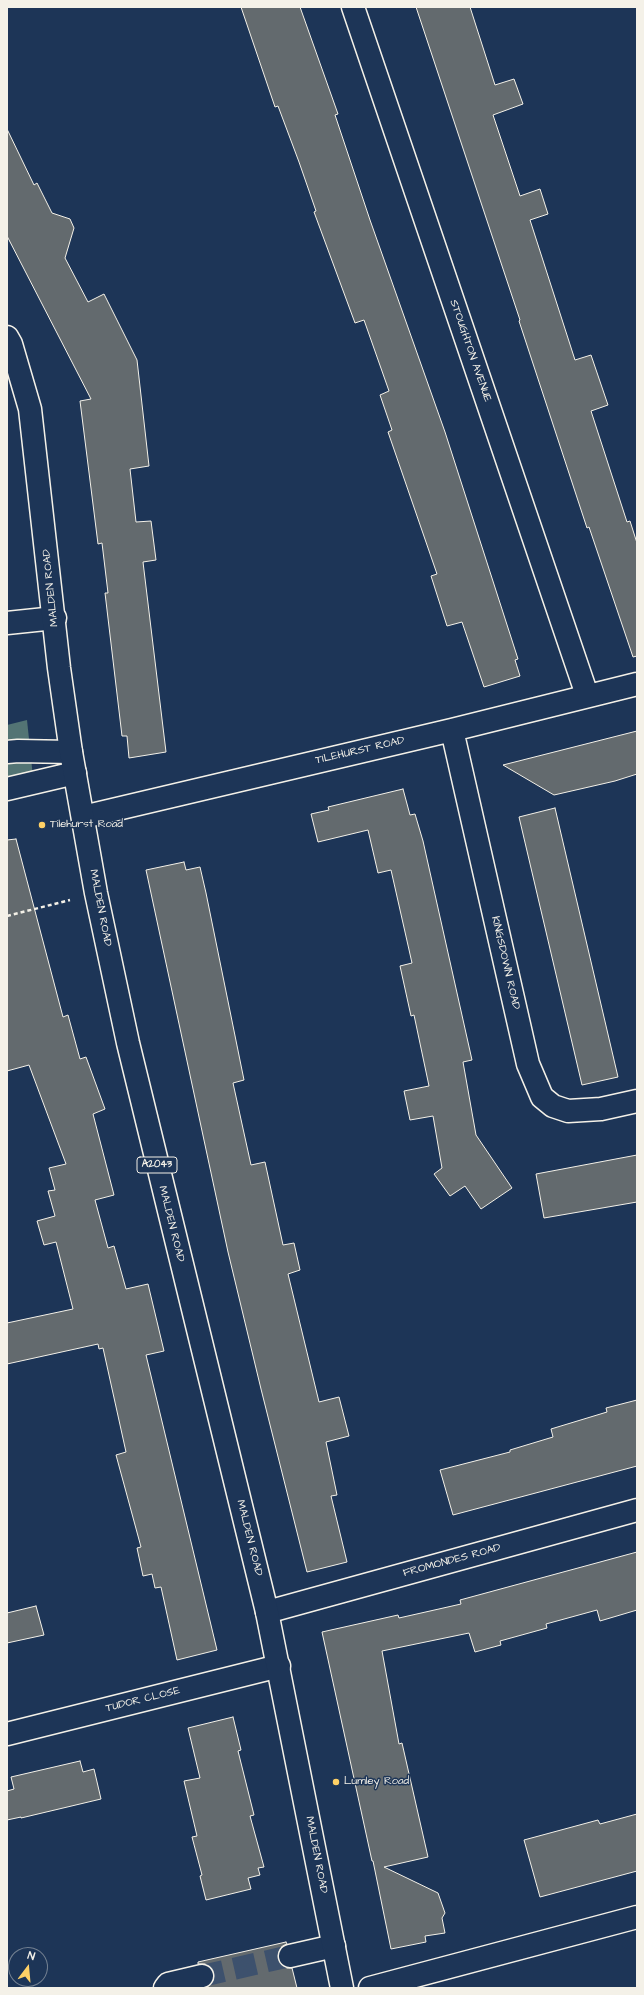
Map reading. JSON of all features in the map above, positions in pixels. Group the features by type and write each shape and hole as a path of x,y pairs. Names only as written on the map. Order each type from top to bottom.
{"street":[{"name":"STOUGHTON AVENUE","path":"353,7 587,695"},
{"name":"MALDEN ROAD","path":"7,337 11,344 30,410 54,618 73,762 96,893 128,1043 267,1612 279,1666 342,1988"},
{"path":"7,623 54,618"},
{"name":"TILEHURST ROAD","path":"83,817 452,730 587,695 637,684"},
{"name":"KINGSDOWN ROAD","path":"452,730 528,1064 542,1097 553,1106 568,1111 601,1109 637,1102"},
{"path":"7,752 18,750 73,762"},
{"path":"7,790 73,762"},
{"name":"FROMONDES ROAD","path":"267,1612 637,1510"},
{"name":"TUDOR CLOSE","path":"7,1734 279,1666"},
{"path":"370,1988 637,1917"},
{"path":"290,1956 334,1946"},
{"path":"165,1988 168,1984 202,1976"}],"path":[{"path":"7,916 96,893"}],"green space":[{"path":"27,720 33,777 7,783 7,725"}],"building":[{"path":"241,7 300,7 338,114 335,115 370,220 445,432 518,659 515,660 520,676 484,687 462,622 447,626 431,576 437,574 388,432 392,430 380,395 389,391 364,320 355,323 314,212 316,211 299,162 278,106 275,107"},
{"path":"416,7 470,7 495,85 514,79 523,104 493,115 520,196 540,189 548,214 530,220 575,360 591,355 608,405 591,411 627,522 630,521 637,543 637,656 633,657 589,527 587,528 519,321 520,320"},
{"path":"7,129 34,185 37,183 52,213 70,219 74,228 65,258 88,302 104,294 137,360 149,466 130,469 136,522 151,521 156,560 143,562 166,752 129,758 127,736 122,736 105,593 108,593 102,543 98,544 80,401 91,399 7,236"},
{"path":"637,731 637,774 615,781 554,795 503,765"},
{"path":"403,789 410,815 415,814 423,841 472,1060 463,1062 476,1135 512,1188 481,1209 465,1186 450,1196 434,1174 442,1168 433,1116 410,1120 404,1091 429,1086 414,1015 411,1016 400,966 412,963 391,870 378,873 368,830 318,842 311,814 329,810 328,807"},
{"path":"555,808 618,1077 582,1085 519,817"},
{"path":"16,839 63,1017 68,1015 80,1059 86,1057 105,1109 93,1114 114,1195 95,1200 108,1248 114,1246 126,1289 148,1284 164,1351 146,1355 217,1650 177,1660 161,1587 155,1588 152,1574 143,1576 137,1548 141,1547 116,1455 126,1452 103,1348 99,1349 98,1344 7,1364 7,1323 73,1309 56,1242 44,1245 37,1221 55,1216 48,1191 55,1190 49,1168 66,1164 29,1065 7,1071 7,840"},
{"path":"184,862 186,870 200,867 206,893 244,1080 233,1083 251,1165 265,1162 283,1245 294,1243 300,1270 288,1274 319,1402 339,1397 349,1436 326,1442 337,1495 331,1496 347,1562 307,1572 228,1252 146,870"},
{"path":"637,1155 637,1202 544,1218 536,1174"},
{"path":"637,1400 637,1466 453,1515 440,1470 510,1452 510,1450 553,1437 551,1429 607,1412 606,1408"},
{"path":"637,1552 637,1610 600,1621 597,1610 546,1624 547,1628 500,1641 501,1645 475,1652 469,1633 382,1651 399,1744 402,1743 428,1857 384,1867 438,1893 445,1913 442,1918 445,1933 425,1936 426,1942 391,1949 322,1632 398,1615 399,1618 461,1604 460,1600"},
{"path":"36,1606 44,1635 7,1643 7,1613"},
{"path":"233,1717 241,1750 238,1751 254,1815 250,1816 264,1867 258,1868 260,1875 248,1878 251,1889 206,1900 200,1876 202,1875 192,1837 197,1836 184,1781 200,1778 188,1728"},
{"path":"80,1761 83,1772 94,1769 101,1799 7,1820 7,1791 14,1789 11,1777"},
{"path":"637,1814 637,1871 540,1897 524,1840 598,1820 600,1824"},
{"path":"286,1942 287,1944 281,1947 278,1952 278,1958 281,1965 287,1968 292,1968 297,1988 205,1988 214,1980 214,1973 211,1967 205,1964 198,1964 198,1962"}],"tunnel":[{"path":"202,1976 290,1956"}],"place":[{"name":"Tilehurst Road","path":"42,825"},
{"name":"Lumley Road","path":"336,1782"}]}
